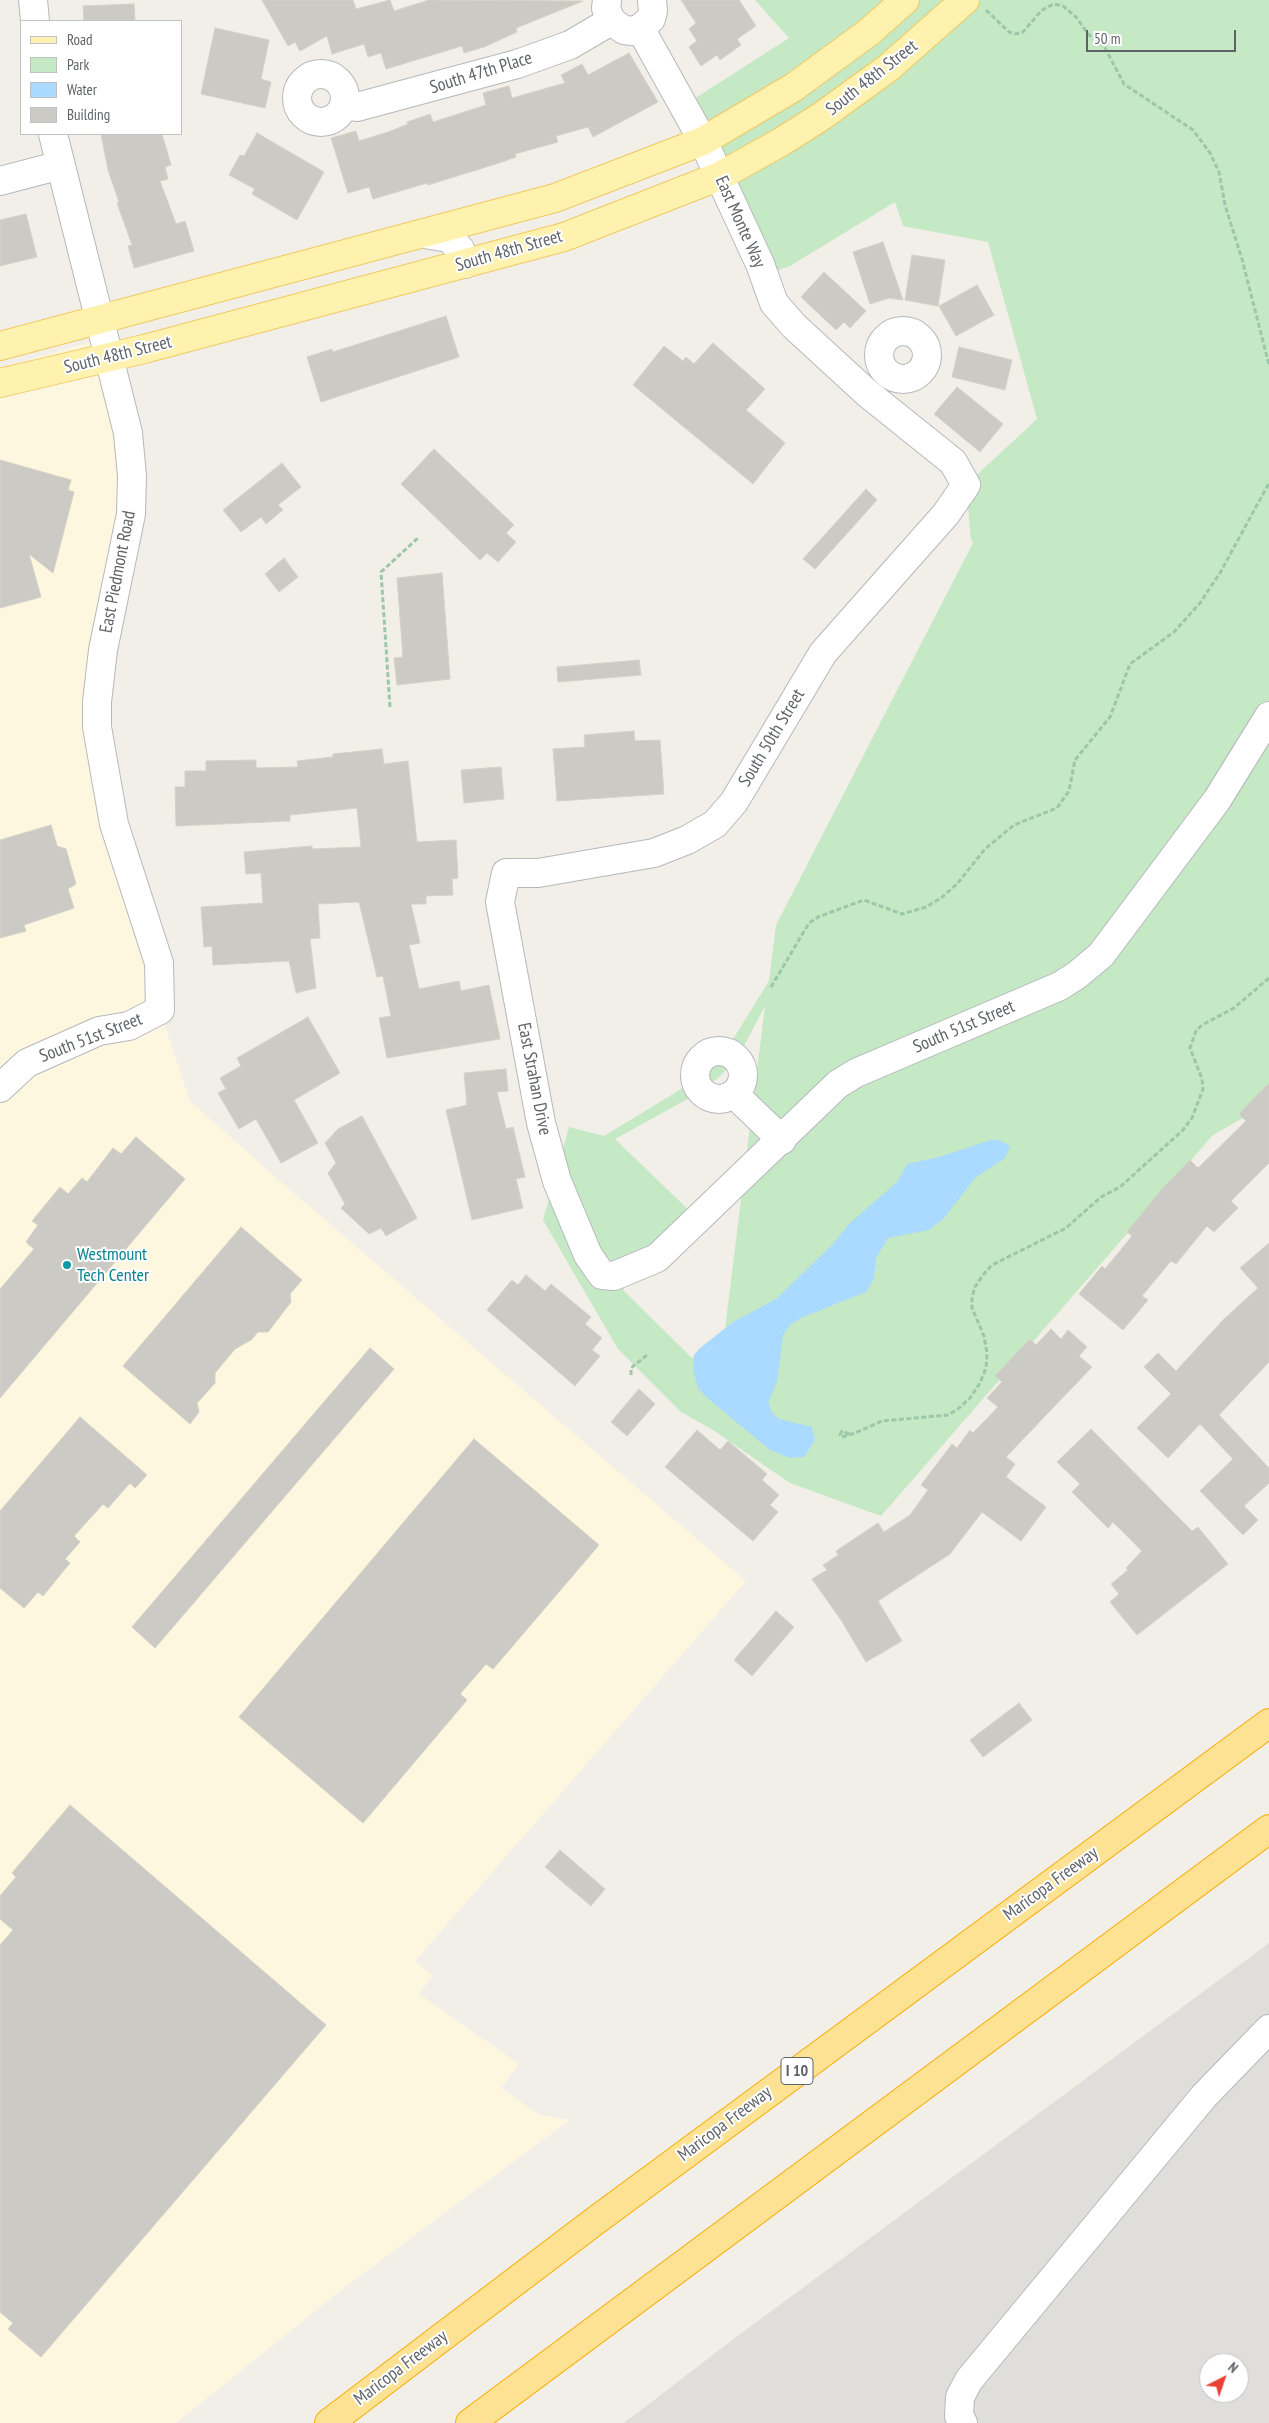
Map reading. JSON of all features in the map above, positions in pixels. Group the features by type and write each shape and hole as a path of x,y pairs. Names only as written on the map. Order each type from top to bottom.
{"highway":[{"name":"Maricopa Freeway","path":"329,2423 591,2224 1269,1723"},
{"path":"470,2423 1269,1829"}],"main road":[{"name":"South 48th Street","path":"0,346 100,321 555,198 703,141 794,87 869,32 905,0"},
{"name":"South 48th Street","path":"0,383 110,358 564,237 720,176 781,142 822,116 888,68 959,6"}],"street":[{"path":"33,0 35,20"},
{"path":"609,11 624,30 640,28 651,18 653,11 652,0"},
{"name":"South 47th Place","path":"344,105 357,107 516,64 570,45 609,11"},
{"name":"East Monte Way","path":"640,28 703,141 760,264 774,303 794,326 867,393 953,462 966,484"},
{"name":"East Piedmont Road","path":"53,135 128,433 132,476 131,514 103,650 97,702 97,727 114,824 159,963 160,1010"},
{"path":"0,181 61,165"},
{"path":"424,234 449,238 460,249 465,264"},
{"path":"867,393 886,372"},
{"name":"South 50th Street","path":"506,873 538,873 654,853 687,840 715,824 734,802 823,653 946,514 966,484"},
{"name":"South 51st Street","path":"602,1275 614,1276 657,1258 782,1140 838,1084 856,1073 1060,986 1101,955 1217,800 1269,716"},
{"name":"East Strahan Drive","path":"506,873 500,902 541,1122 557,1181 588,1255 602,1275"},
{"name":"South 51st Street","path":"0,1088 27,1063 99,1031 129,1026 160,1010"},
{"path":"734,1094 782,1140"},
{"path":"963,2423 959,2416 960,2397 969,2380 1204,2096 1269,2029"}],"path":[{"path":"994,17 1009,32 1015,34 1023,32 1041,11 1047,7 1054,4 1062,6 1072,14 1088,34 1104,46 1124,84 1193,130 1210,153 1219,172 1225,205 1242,258 1269,365"},
{"path":"771,987 809,923 818,917 864,900 902,914 926,907 941,898 957,884 985,849 1014,825 1057,808 1069,791 1075,760 1110,717 1130,664 1174,632 1200,603 1220,573 1269,483"},
{"path":"390,707 381,572 419,537"},
{"path":"849,1434 882,1421 948,1415 970,1398 980,1383 986,1368 987,1353 984,1336 972,1308 975,1286 992,1266 1066,1228 1102,1197 1120,1187 1168,1145 1192,1118 1203,1089 1202,1079 1190,1048 1196,1031 1202,1025 1234,1008 1269,978"},
{"path":"631,1375 632,1368 647,1355"}],"shaded area":[{"path":"105,338 128,433 97,702 160,1011 190,1101 281,1182 746,1581 415,1961 433,1976 419,1994 519,2064 501,2088 539,2115 570,2120 345,2287 176,2423 0,2423 0,368"},
{"path":"1269,1943 1269,2423 624,2423 731,2341"}],"green space":[{"path":"755,0 1269,0 1269,1103 1213,1135 881,1516 790,1483 713,1430 681,1412 618,1349 543,1220 569,1127 604,1136 696,1080 725,1052 769,981 776,925 973,543 971,540 966,485 1037,419 988,242 903,226 895,202 790,266 764,275 683,106 789,38","holes":["765,1006 725,1329 692,1358 624,1291 620,1274 699,1220 615,1139 702,1091 720,1076 737,1059"]}],"water":[{"path":"991,1140 999,1140 1010,1146 1005,1158 975,1178 944,1218 929,1230 888,1238 876,1258 874,1279 866,1292 803,1317 791,1324 783,1335 777,1382 768,1402 772,1413 779,1419 812,1427 815,1440 804,1457 790,1458 770,1450 706,1397 698,1388 693,1370 694,1355 699,1349 733,1322 776,1299 831,1246 849,1224 897,1182 907,1164 939,1157"}],"building":[{"path":"262,0 353,0 356,9 390,0 394,11 429,0 583,1 516,28 517,32 484,47 464,53 462,46 386,69 381,53 368,57 364,44 332,54 327,36 300,51 295,42 288,46"},
{"path":"681,0 739,0 756,26 737,39 741,45 720,60 717,55 701,66 689,47 697,41 689,29 696,23"},
{"path":"134,4 135,20 84,20 83,6"},
{"path":"215,28 269,40 261,79 271,82 265,108 201,94"},
{"path":"629,53 658,102 593,137 588,127 556,136 558,142 515,154 516,157 496,164 428,185 427,183 373,199 369,187 348,193 331,138 356,131 359,141 388,132 408,124 407,122 430,114 433,122 486,105 483,93 509,86 512,98 565,83 561,75 582,64 588,75"},
{"path":"257,133 324,172 297,220 252,194 255,189 229,175 240,155 244,156"},
{"path":"101,135 162,135 171,165 165,167 168,179 160,181 176,224 185,221 194,251 134,268 128,246 132,245 108,170"},
{"path":"26,214 37,257 0,266 0,220"},
{"path":"883,242 903,300 889,298 870,304 853,252"},
{"path":"912,255 945,260 938,306 905,300"},
{"path":"824,272 866,311 850,328 844,322 836,330 801,297"},
{"path":"977,285 994,315 956,336 939,306"},
{"path":"446,316 459,357 321,402 307,357 332,349 333,352"},
{"path":"713,343 765,389 746,410 785,443 753,484 633,385 664,346 683,361 686,357 694,364"},
{"path":"959,347 1012,360 1005,390 952,377"},
{"path":"957,387 1003,424 980,452 934,414"},
{"path":"434,449 514,525 506,533 516,542 498,562 487,553 480,560 401,484"},
{"path":"0,460 71,480 68,490 74,492 53,573 29,554 41,597 0,608"},
{"path":"282,463 301,487 278,505 283,510 266,524 261,517 241,532 223,510"},
{"path":"866,489 877,500 815,569 803,559"},
{"path":"284,558 298,577 279,592 265,574"},
{"path":"442,573 450,679 397,685 394,658 403,657 397,578"},
{"path":"639,660 641,675 558,682 557,667"},
{"path":"634,731 635,741 660,740 664,794 557,801 553,749 585,747 584,735"},
{"path":"382,749 384,764 408,761 417,842 456,840 458,878 452,879 453,895 426,896 426,904 411,904 420,943 409,945 419,989 459,981 461,991 489,985 500,1039 387,1058 379,1018 391,1016 383,976 377,977 359,902 318,904 320,938 310,939 316,988 296,993 289,961 213,965 212,946 204,947 201,907 263,903 261,873 246,874 244,852 312,846 312,849 361,847 357,808 290,815 290,821 176,826 175,787 185,787 185,771 206,771 206,761 256,760 256,768 298,767 297,761 333,757 333,754"},
{"path":"501,767 504,799 464,803 461,770"},
{"path":"51,825 57,846 66,849 76,884 68,889 74,908 24,925 26,931 0,938 0,840"},
{"path":"308,1017 340,1073 294,1100 318,1143 281,1163 256,1119 239,1129 218,1093 226,1089 220,1078 241,1066 237,1058"},
{"path":"506,1069 508,1091 497,1092 506,1129 513,1127 525,1177 516,1179 523,1208 472,1220 446,1110 467,1105 464,1073"},
{"path":"1269,1083 1269,1163 1231,1201 1238,1208 1214,1232 1207,1226 1176,1264 1171,1261 1142,1296 1148,1300 1123,1330 1079,1294 1102,1266 1105,1269 1132,1236 1127,1232 1161,1190 1190,1160 1198,1168 1246,1121 1239,1114"},
{"path":"362,1116 417,1218 386,1236 381,1228 369,1234 341,1208 345,1204 328,1173 336,1163 325,1143 338,1129"},
{"name":"Westmount Tech Center","path":"136,1137 185,1179 0,1398 0,1289 34,1249 26,1242 38,1225 32,1221 60,1187 68,1194 82,1178 87,1182 113,1148 121,1154"},
{"name":"Westmount Tech Center","path":"241,1227 302,1280 290,1294 291,1302 268,1332 258,1332 251,1340 235,1349 215,1373 215,1383 197,1403 199,1412 190,1424 123,1366"},
{"path":"1269,1243 1269,1362 1219,1415 1269,1468 1269,1483 1244,1506 1258,1520 1243,1535 1200,1491 1233,1459 1200,1424 1168,1458 1137,1428 1171,1394 1144,1367 1158,1353 1176,1371 1224,1319 1258,1288 1240,1268"},
{"path":"526,1275 545,1291 551,1284 591,1317 585,1324 602,1338 592,1350 600,1356 575,1386 487,1310 512,1280 518,1285"},
{"path":"1051,1329 1061,1339 1068,1330 1087,1347 1079,1356 1092,1367 1006,1457 1015,1464 1006,1477 1046,1507 1021,1541 982,1512 950,1554 878,1601 902,1641 866,1662 841,1620 812,1579 827,1570 823,1565 838,1555 836,1551 878,1523 884,1532 910,1515 928,1490 921,1485 952,1444 957,1448 970,1430 973,1433 998,1407 987,1398 1002,1382 995,1376 1030,1339 1036,1345"},
{"path":"370,1348 394,1369 155,1648 132,1627"},
{"path":"639,1389 655,1404 627,1436 611,1422"},
{"path":"80,1417 147,1475 135,1488 130,1483 108,1508 103,1504 74,1536 80,1542 65,1559 70,1563 43,1596 38,1592 24,1608 0,1588 0,1511"},
{"path":"1091,1429 1192,1531 1198,1527 1228,1564 1137,1635 1110,1602 1119,1594 1111,1584 1128,1570 1126,1568 1142,1551 1113,1522 1108,1528 1072,1492 1080,1484 1057,1462"},
{"path":"697,1430 720,1450 728,1441 767,1474 762,1480 779,1495 770,1505 778,1512 753,1541 665,1467"},
{"path":"474,1439 599,1545 493,1669 486,1664 460,1694 467,1700 363,1823 239,1717"},
{"path":"776,1611 794,1627 752,1676 734,1660"},
{"path":"1019,1703 1032,1720 983,1757 970,1740"},
{"path":"70,1805 326,2025 41,2357 8,2329 13,2323 0,2312 0,1945 13,1930 0,1919 0,1896 16,1877 12,1873"},
{"path":"560,1850 605,1889 591,1906 545,1867"}],"place":[{"name":"Westmount Tech Center","path":"67,1265"}]}
